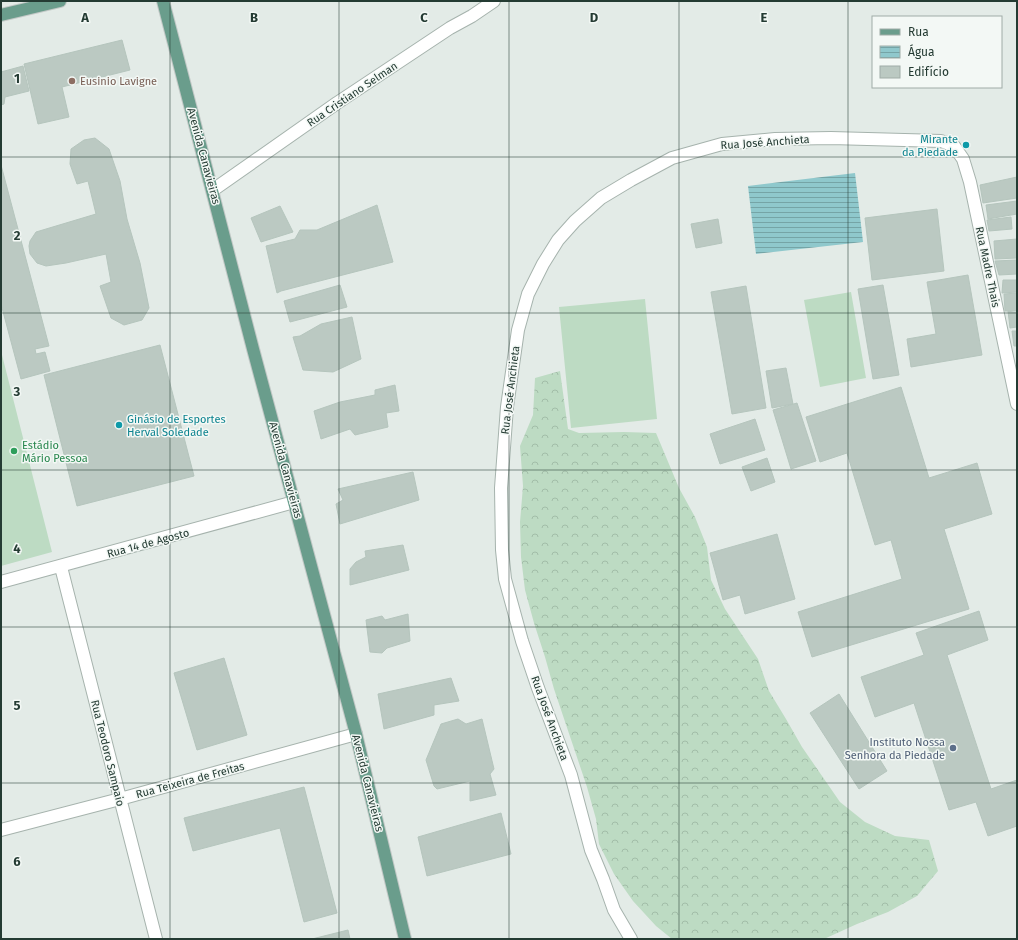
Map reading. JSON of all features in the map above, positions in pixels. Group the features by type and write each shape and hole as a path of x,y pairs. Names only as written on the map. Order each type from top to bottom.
{"main road":[{"path":"1,15 60,1"},
{"name":"Avenida Canavieiras","path":"163,1 251,342 356,734 405,939"}],"street":[{"name":"Rua Cristiano Selman","path":"213,190 338,103 450,28 472,16 494,1"},
{"name":"Rua José Anchieta","path":"631,939 614,910 591,850 571,775 533,675 505,579 502,550 501,488 507,407 518,330 528,294 543,264 558,240 575,221 601,198 672,158 722,144 776,139 831,138 941,141"},
{"name":"Rua Madre Thais","path":"941,141 954,146 963,159 970,182 1017,404"},
{"name":"Rua 14 de Agosto","path":"1,582 61,567 294,502"},
{"name":"Rua Teodoro Sampaio","path":"61,567 156,939"},
{"name":"Rua Teixeira de Freitas","path":"1,830 356,734"}],"green space":[{"path":"851,292 866,378 820,387 804,300"},
{"path":"645,299 657,419 571,428 559,307"},
{"name":"Estádio Mário Pessoa","path":"1,351 52,552 1,566"},
{"path":"560,371 568,429 579,433 656,433 679,488 695,517 707,547 711,580 725,609 758,659 769,691 802,747 840,802 865,822 895,836 929,840 938,871 917,896 888,912 824,939 672,939 656,926 633,901 614,874 599,844 596,819 587,787 554,689 534,623 525,590 521,557 520,522 523,486 520,446 533,415 535,378"}],"water":[{"path":"855,173 863,242 756,254 748,186"}],"building":[{"path":"122,40 130,70 62,87 69,117 38,124 24,64"},
{"path":"23,66 29,91 5,97 4,104 1,105 1,72"},
{"path":"95,138 109,149 120,181 127,219 140,263 149,308 142,320 124,325 111,318 100,286 111,282 106,254 46,266 37,263 30,254 30,241 36,232 96,214 88,181 77,184 70,164 71,149 84,140"},
{"path":"1,165 49,346 35,349 36,354 45,352 50,371 21,379 1,304"},
{"path":"1017,177 1017,198 983,203 980,185"},
{"path":"1017,201 1017,214 988,219 986,205"},
{"path":"377,205 393,262 277,293 266,246 295,239 300,230 317,230"},
{"path":"280,206 293,232 261,242 251,218"},
{"path":"937,209 944,271 872,280 865,218"},
{"path":"1011,217 1012,229 989,231 987,220"},
{"path":"718,219 722,243 696,248 691,224"},
{"path":"1017,239 1017,258 995,259 994,241"},
{"path":"1017,260 1017,274 999,275 995,261"},
{"path":"968,275 982,355 911,367 907,339 936,334 927,282"},
{"path":"1003,280 1017,280 1017,292 1002,293"},
{"path":"340,285 347,307 290,322 284,301"},
{"path":"883,285 899,375 873,379 858,289"},
{"path":"746,286 766,408 732,414 711,292"},
{"path":"1017,293 1017,311 1005,311 1004,294"},
{"path":"1008,311 1017,313 1017,327 1010,328"},
{"path":"352,317 361,359 333,372 303,370 293,337 300,336 321,324"},
{"path":"1012,331 1017,331 1017,346 1014,346"},
{"name":"Ginásio de Esportes Herval Soledade","path":"160,345 194,476 77,506 44,375"},
{"path":"786,368 793,404 772,408 766,371"},
{"path":"395,385 399,411 386,413 388,427 355,435 350,429 321,439 314,411 340,402 375,395 375,390"},
{"path":"901,387 929,478 977,463 992,514 944,529 969,609 812,657 798,612 902,579 891,540 875,545 847,453 820,462 806,417"},
{"path":"797,403 816,461 791,469 773,410"},
{"path":"755,419 765,450 720,464 710,434"},
{"path":"767,458 775,482 751,491 742,467"},
{"path":"413,472 419,500 340,524 336,504 343,500 338,489"},
{"path":"777,534 795,599 745,614 740,595 723,600 710,553"},
{"path":"403,545 409,570 350,585 350,569 356,562 366,557 365,551"},
{"name":"Instituto Nossa Senhora da Piedade","path":"979,611 988,640 947,655 991,789 1017,780 1017,826 988,836 976,802 949,810 914,703 875,717 861,677 924,655 916,633"},
{"path":"408,614 410,641 387,648 382,653 370,652 366,620 382,616 385,620"},
{"path":"224,658 247,735 197,750 174,673"},
{"path":"451,678 459,701 434,705 434,715 384,729 378,694"},
{"path":"839,694 887,771 859,789 810,713"},
{"path":"458,719 466,724 482,719 494,769 490,774 496,795 470,801 470,781 437,789 434,786 426,760 441,724"},
{"path":"304,787 337,913 304,922 280,828 193,851 184,818"},
{"path":"501,813 511,854 427,876 418,837"},
{"path":"348,930 350,939 312,939"}],"place":[{"name":"Eusinio Lavigne","path":"72,81"},
{"name":"Mirante da Piedade","path":"966,145"},
{"name":"Ginásio de Esportes Herval Soledade","path":"119,425"},
{"name":"Estádio Mário Pessoa","path":"14,451"},
{"name":"Instituto Nossa Senhora da Piedade","path":"953,748"}]}
